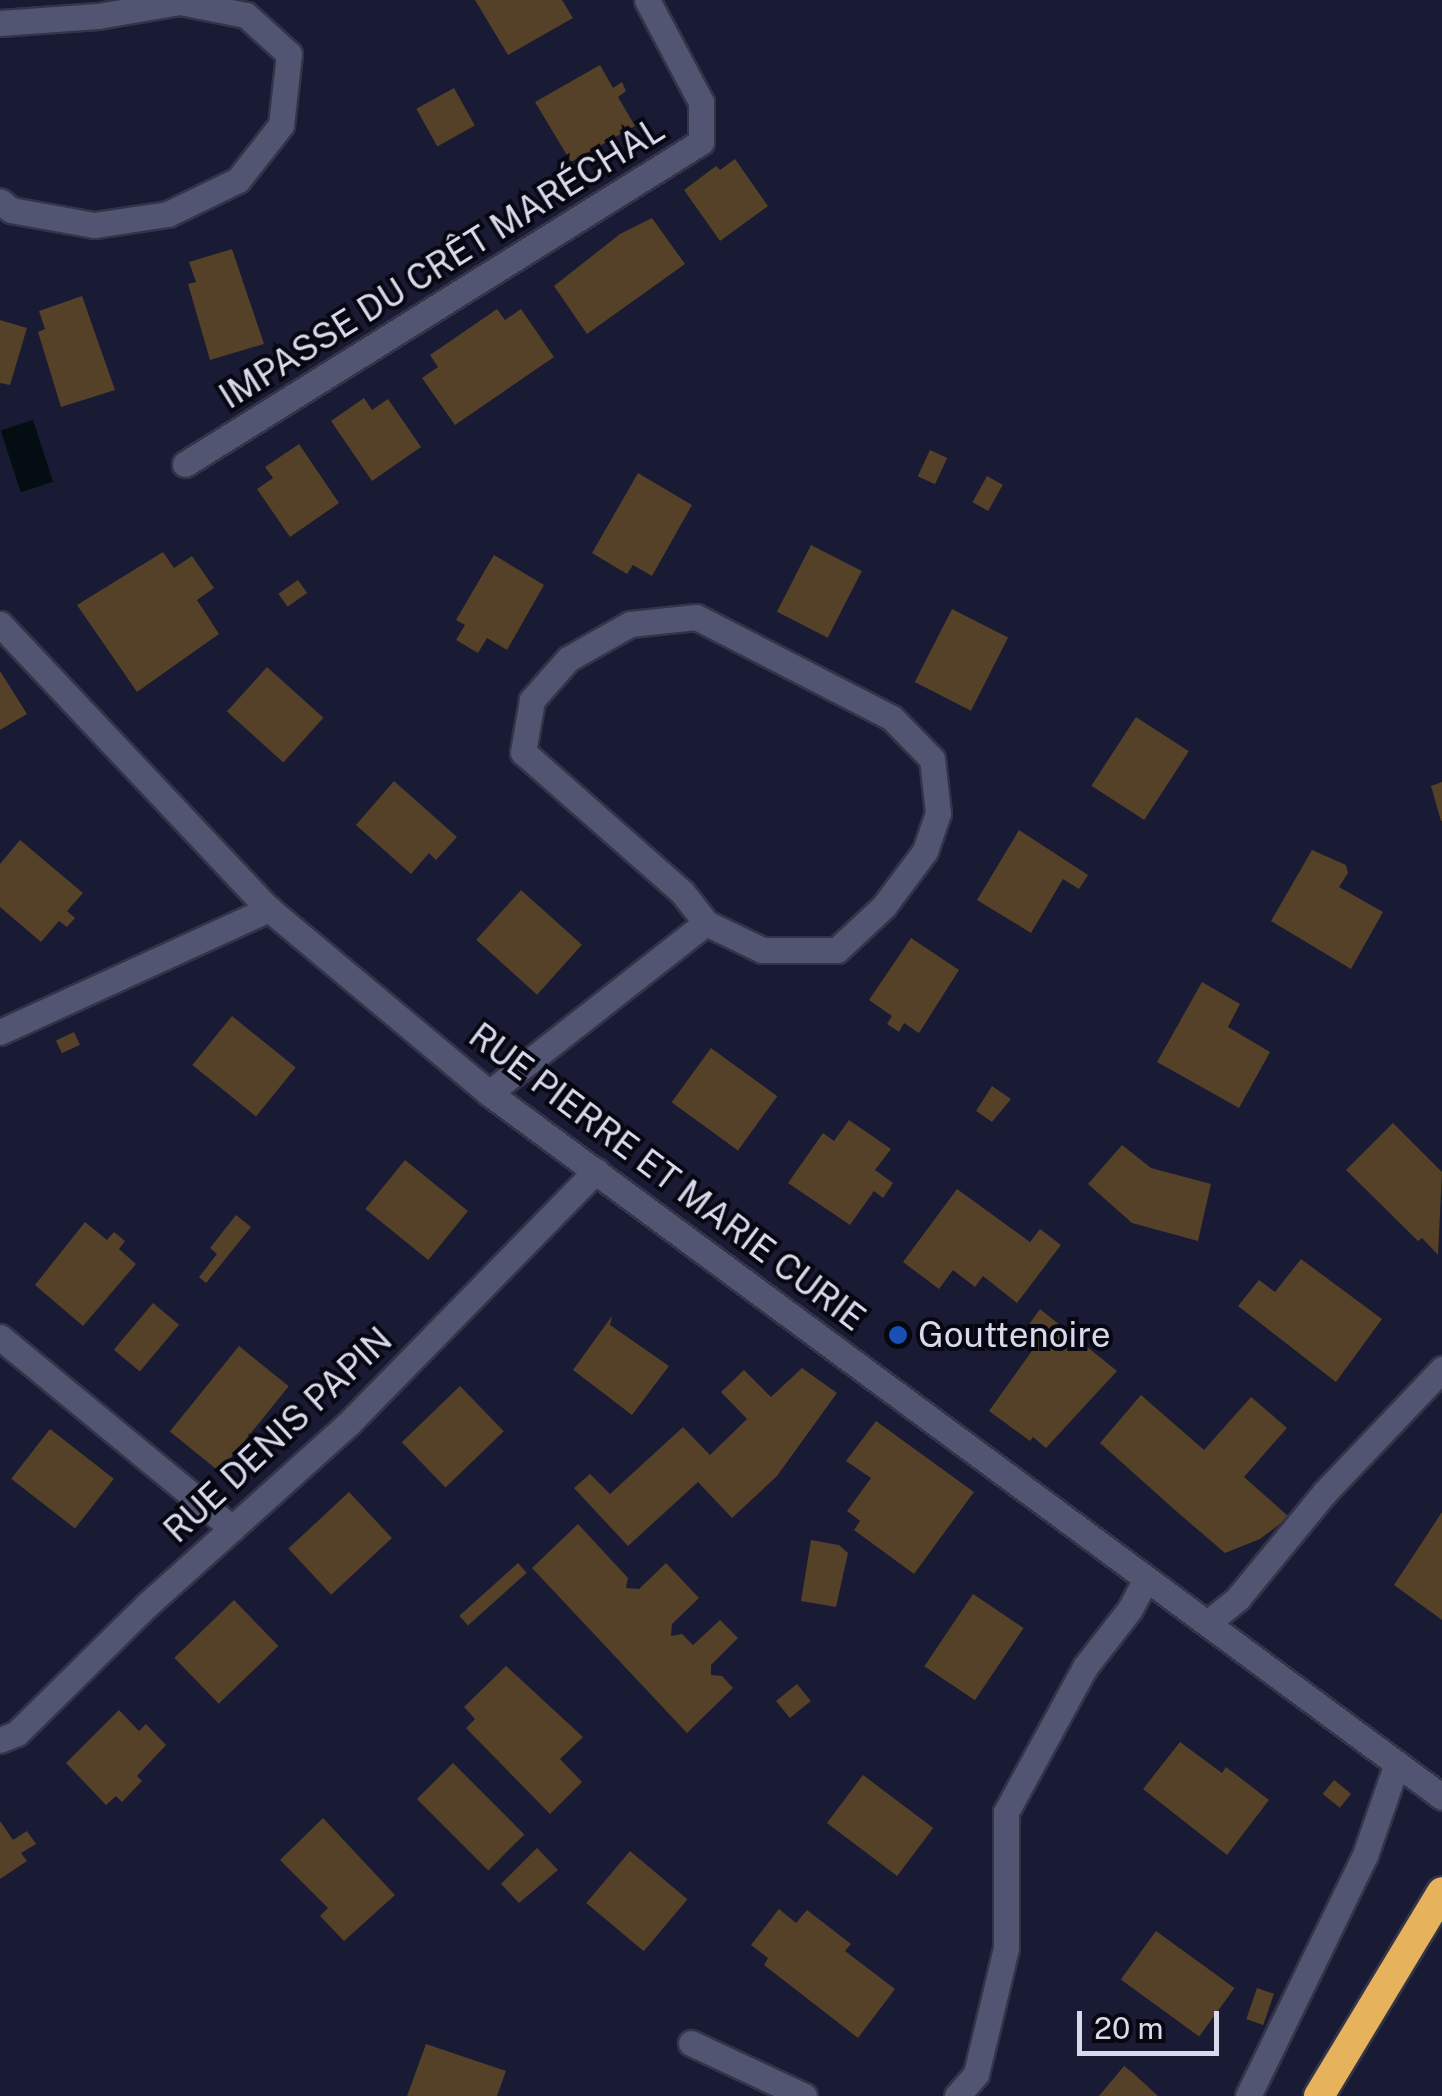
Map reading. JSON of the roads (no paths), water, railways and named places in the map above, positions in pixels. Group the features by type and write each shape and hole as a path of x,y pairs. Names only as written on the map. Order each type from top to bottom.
{"highway":[{"path":"1320,2096 1442,1892"}],"street":[{"name":"IMPASSE DU CRÊT MARÉCHAL","path":"186,464 701,142 700,102 647,0"},
{"path":"0,23 98,16 180,2 246,15 289,54 281,124 238,180 168,214 94,225 10,210 0,201"},
{"path":"696,617 892,718 932,759 938,813 925,852 884,906 837,950 762,950 706,924 682,892 523,752 532,700 568,660 630,624 696,617"},
{"name":"RUE PIERRE ET MARIE CURIE","path":"0,624 270,909 489,1093 1146,1579 1210,1621 1442,1797"},
{"path":"0,1032 270,909"},
{"path":"489,1093 706,924"},
{"name":"RUE DENIS PAPIN","path":"0,1740 17,1733 349,1422 596,1172"},
{"path":"0,1338 232,1528"},
{"path":"1210,1621 1238,1598 1325,1492 1442,1369"},
{"path":"956,2096 976,2074 1006,1948 1006,1812 1085,1667 1130,1610 1146,1579"},
{"path":"1248,2096 1365,1855 1397,1763"},
{"path":"691,2043 804,2096"}],"place":[{"name":"Gouttenoire","path":"898,1335"}]}
